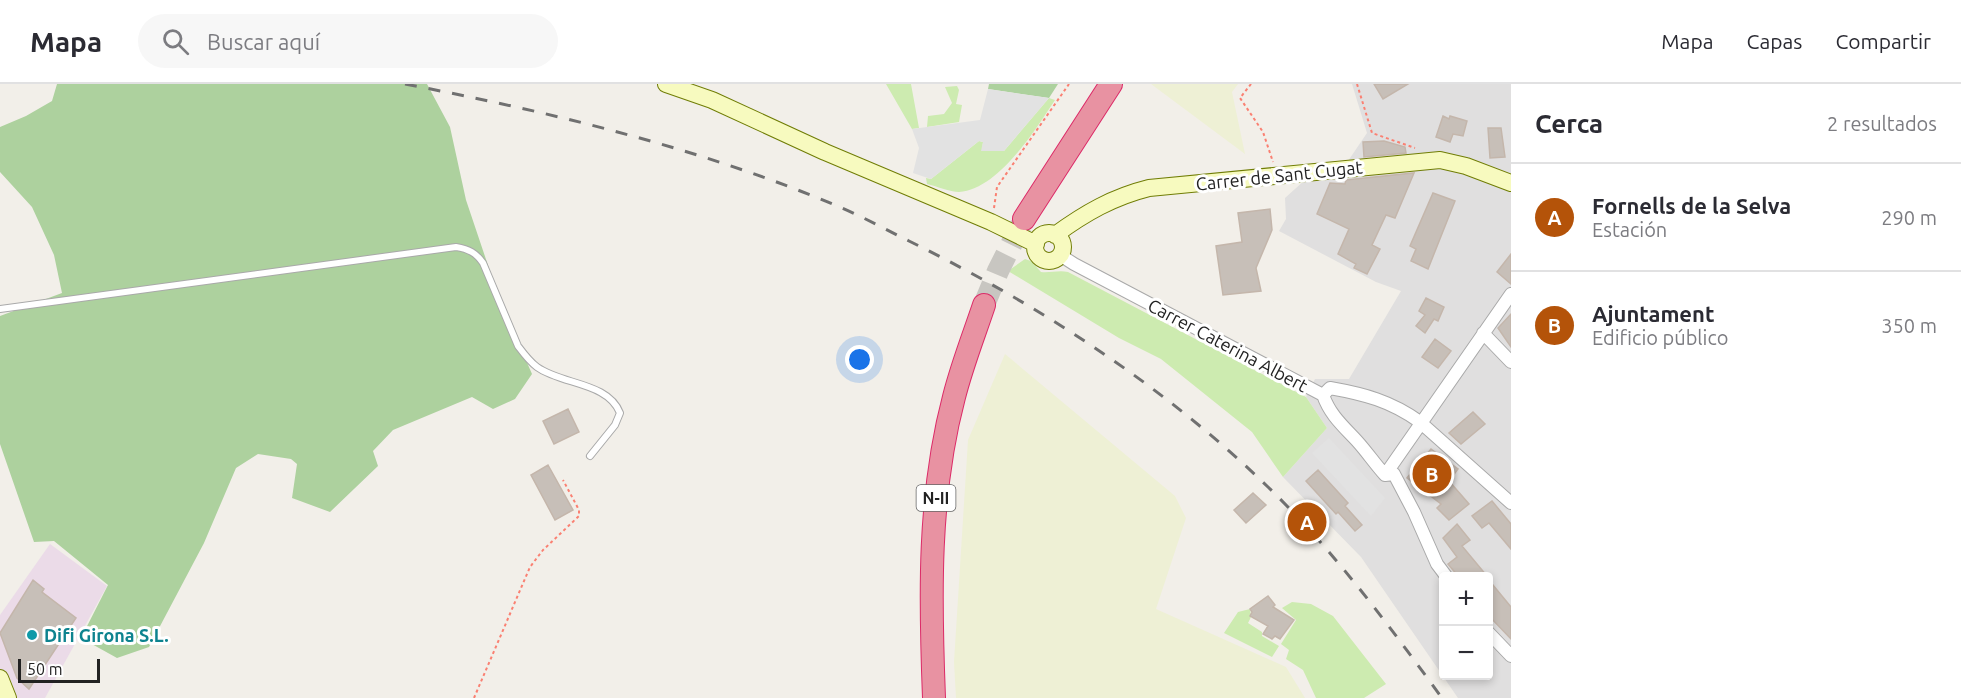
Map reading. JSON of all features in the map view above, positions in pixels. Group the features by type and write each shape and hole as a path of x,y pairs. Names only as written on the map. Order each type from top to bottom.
{"highway":[{"path":"1024,219 1111,84"},
{"name":"N-II","path":"934,698 931,575 939,476 954,398 984,305"}],"street":[{"path":"666,84 712,100 825,152 991,222 1036,244"},
{"name":"Carrer de Sant Cugat","path":"1055,235 1082,215 1099,206 1134,192 1159,187 1423,160 1440,160 1466,166 1511,183"},
{"path":"1044,235 1055,235 1063,244 1060,255 1054,260 1043,259 1038,254 1036,244 1044,235"},
{"name":"Carrer Caterina Albert","path":"1060,255 1323,395 1334,418 1358,442 1384,475 1394,474 1443,572"},
{"path":"1384,475 1511,294"},
{"path":"1483,333 1511,362"},
{"path":"1323,395 1330,388 1366,394 1405,411 1511,503"},
{"path":"1493,637 1511,656"},
{"path":"0,678 8,698"}],"lane":[{"path":"0,309 456,247 466,249 477,254 488,272 518,346 527,358 538,368 596,390 617,405 620,413 615,425 590,456"}],"path":[{"path":"1251,84 1240,98 1263,132 1278,176"},
{"path":"1357,84 1372,133 1423,151 1423,160"},
{"path":"991,222 997,187 1067,85"},
{"path":"474,698 530,567 543,549 579,516 579,510 562,480"}],"shaded area":[{"path":"1352,84 1511,84 1511,698 1458,698 1446,680 1493,680 1493,572 1439,572 1439,670 1361,557 1283,477 1327,428 1306,397 1315,379 1349,379 1401,291 1376,282 1279,231 1286,219 1285,198 1305,180 1346,164 1367,133"},
{"path":"988,89 1049,98 1004,151 981,151 983,142 979,141 931,179 913,173 919,148 912,129 980,120"},
{"path":"1329,438 1385,498 1371,516 1312,453"},
{"path":"50,544 107,586 45,698 0,698 0,615"}],"green space":[{"path":"57,84 427,84 450,127 466,200 499,298 532,374 515,399 493,409 472,397 393,430 373,451 378,466 330,512 292,498 297,464 291,459 258,454 236,468 204,543 149,647 117,658 81,638 108,585 54,541 34,542 0,444 0,316 62,293 54,255 32,207 0,172 0,127 52,101"},
{"path":"886,84 911,84 919,128 912,129"},
{"path":"989,84 1058,84 1049,98 988,89"},
{"path":"1151,84 1238,84 1232,92 1245,154"},
{"path":"957,86 959,90 956,104 962,105 959,122 927,127 928,116 944,114 952,103 945,87"},
{"path":"1049,98 1055,100 1026,142 988,181 959,192 927,184 926,178 931,179 979,141 983,142 982,151 1004,151"},
{"path":"1025,259 1031,261 1041,272 1068,272 1306,397 1327,428 1283,477 1252,432 1161,359 1119,338 1008,271"},
{"path":"1005,354 1175,496 1186,518 1156,609 1286,667 1305,698 956,698 954,662 968,440"},
{"path":"1292,602 1311,604 1333,616 1386,684 1364,698 1316,698 1303,670 1286,659 1289,650 1281,644 1296,620 1282,608"},
{"path":"1250,609 1251,617 1248,623 1262,632 1262,636 1279,646 1272,657 1224,633 1238,612"}],"building":[{"path":"1374,84 1408,84 1383,99"},
{"path":"1443,116 1467,121 1463,136 1453,134 1450,142 1436,137"},
{"path":"1488,128 1501,128 1505,157 1490,158"},
{"path":"1384,141 1405,147 1406,153 1364,157 1363,142"},
{"path":"1414,173 1395,218 1386,215 1372,245 1380,249 1367,274 1354,268 1356,264 1338,254 1349,229 1317,214 1330,183 1345,184 1346,180"},
{"path":"1433,193 1455,201 1428,269 1411,261 1416,249 1410,246"},
{"path":"1270,209 1272,230 1256,268 1261,291 1223,295 1216,246 1242,242 1238,213"},
{"path":"1511,254 1511,284 1497,272"},
{"path":"1426,298 1444,307 1438,321 1434,319 1425,333 1416,326 1425,315 1419,311"},
{"path":"1511,314 1511,347 1498,328"},
{"path":"1435,339 1451,351 1438,368 1422,357"},
{"path":"568,409 579,432 554,444 543,421"},
{"path":"1473,412 1485,424 1461,444 1449,433"},
{"path":"1431,449 1458,469 1449,481 1469,504 1449,520 1437,508 1441,504 1407,478"},
{"path":"548,465 573,510 555,520 531,475"},
{"path":"1318,470 1348,503 1345,506 1362,525 1355,531 1306,481"},
{"path":"1253,493 1266,505 1246,523 1234,510"},
{"path":"1492,501 1511,524 1511,549 1489,523 1482,528 1472,516"},
{"path":"1457,524 1470,540 1462,546 1484,572 1455,572 1448,564 1457,557 1443,538"},
{"name":"Difi Girona S.L.","path":"33,580 44,589 42,592 76,618 29,689 17,678 0,633"},
{"path":"1493,585 1511,607 1511,639 1493,620"},
{"path":"1268,596 1275,605 1273,607 1294,620 1280,639 1275,636 1272,639 1263,634 1268,626 1250,616 1252,612 1250,609"}],"tunnel":[{"path":"984,305 1024,219"}],"railway":[{"path":"405,84 571,120 682,150 736,168 851,212 1005,292 1052,320 1143,382 1228,450 1268,487 1337,562 1442,698"}],"place":[{"name":"Ajuntament","path":"1432,474"},
{"name":"Fornells de la Selva","path":"1307,522"},
{"name":"Difi Girona S.L.","path":"32,635"}]}
